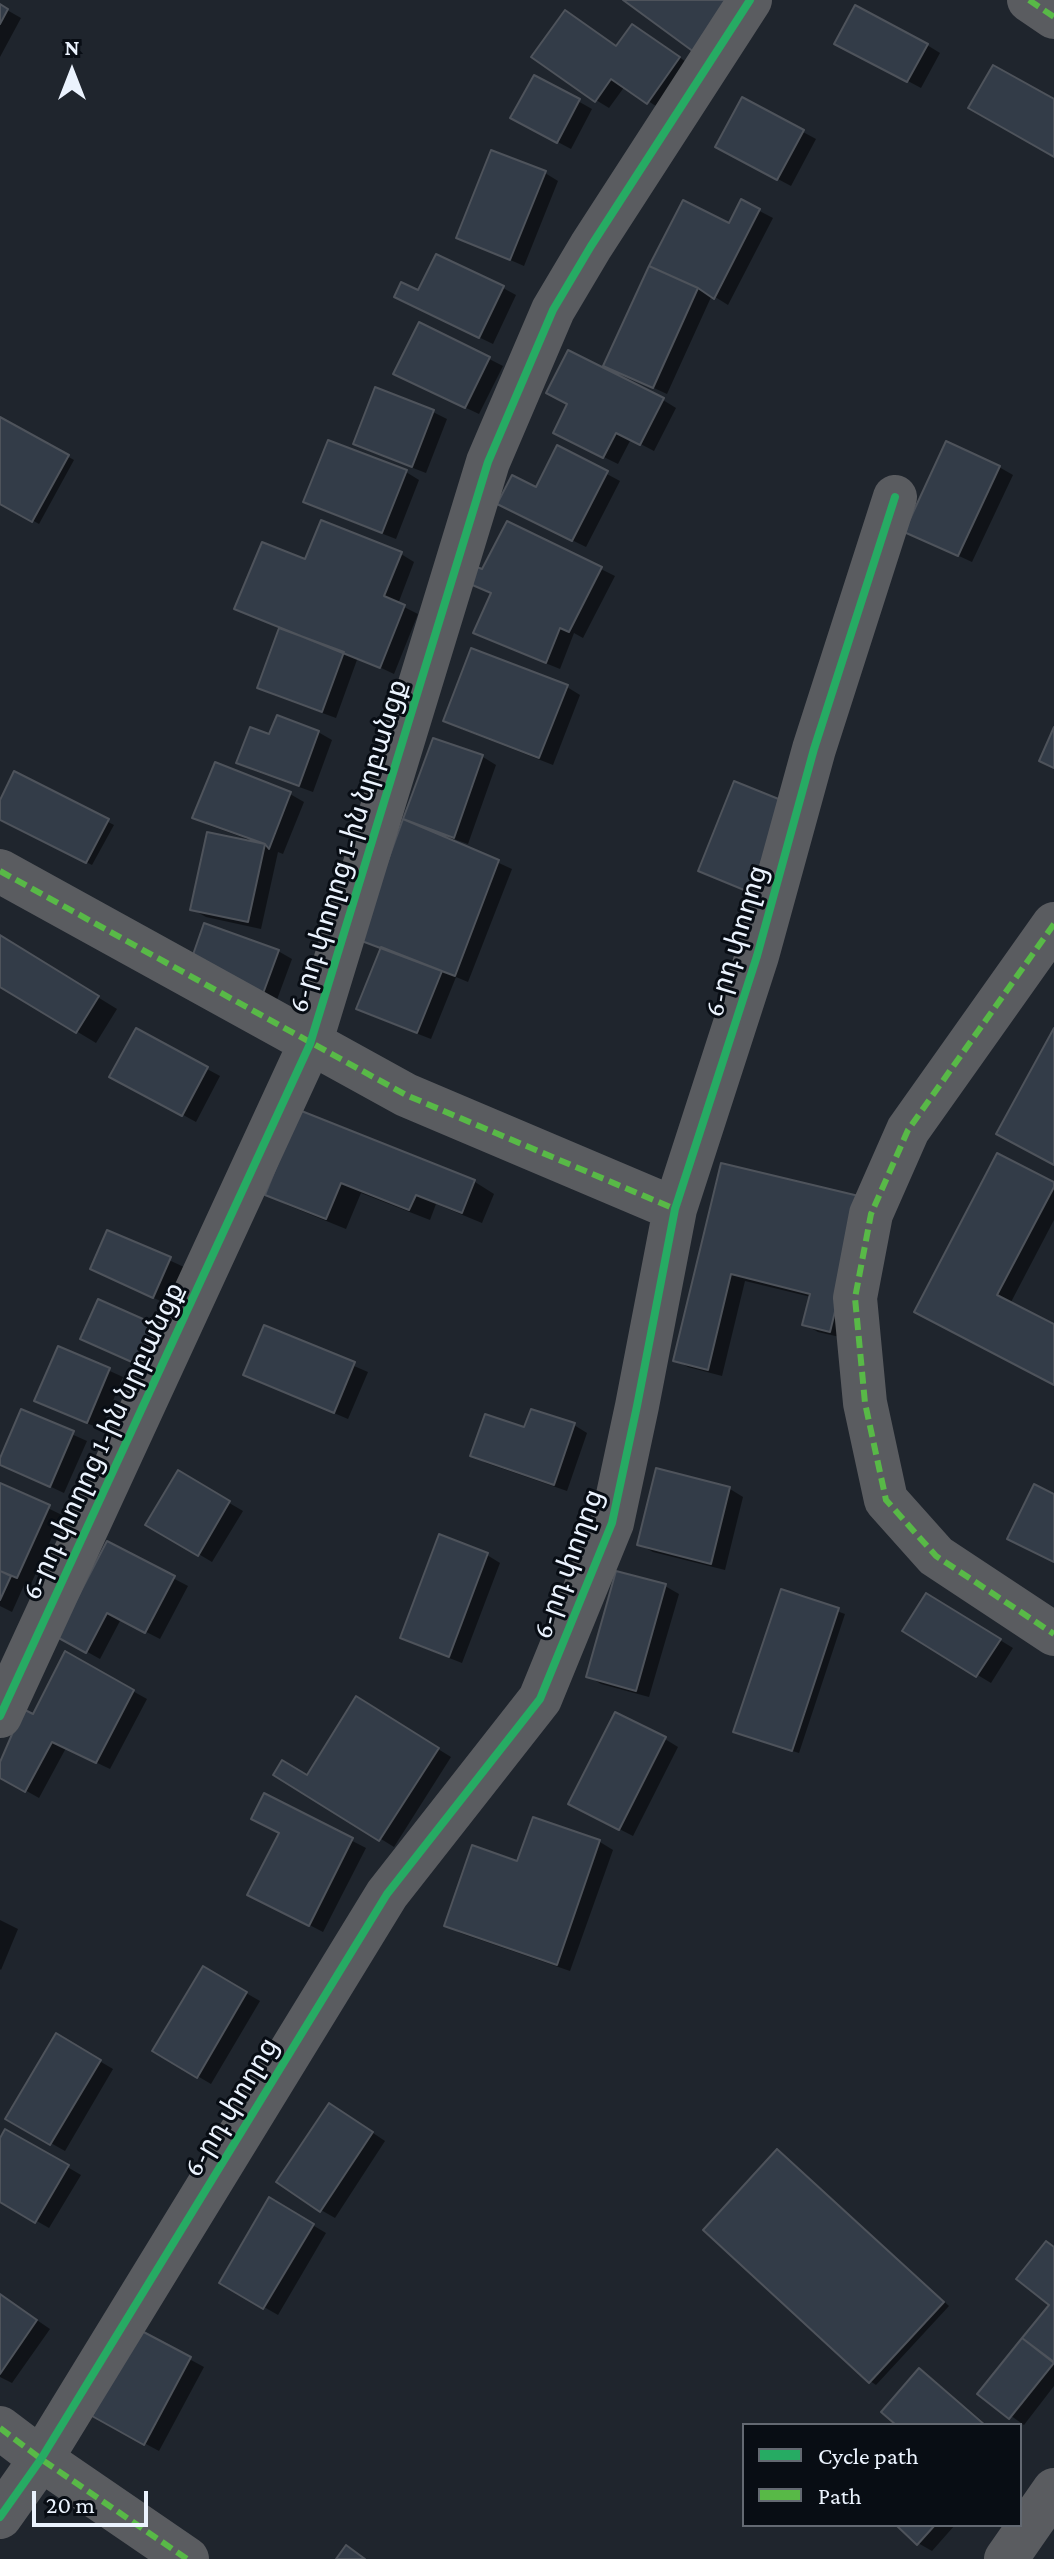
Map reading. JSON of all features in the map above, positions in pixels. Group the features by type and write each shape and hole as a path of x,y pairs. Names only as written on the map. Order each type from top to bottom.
{"street":[{"name":"6-րդ փողոց 1-ին նրբանցք","path":"0,1716 310,1044 494,448 553,310 750,0"},
{"path":"1029,0 1054,17"},
{"name":"6-րդ փողոց","path":"0,2517 41,2459 387,1894 540,1699 612,1523 675,1209 757,956 814,749 895,497"},
{"path":"0,871 406,1095 675,1209"},
{"path":"1054,924 908,1130 871,1214 855,1298 865,1403 886,1500 936,1556 1054,1634"},
{"path":"0,2428 187,2559"},
{"path":"1006,2559 1054,2490"}],"building":[{"path":"623,0 735,0 698,55"},
{"path":"0,4 8,9 0,24"},
{"path":"855,5 928,44 907,82 834,44"},
{"path":"565,10 616,46 632,24 680,57 647,104 611,79 595,102 531,57"},
{"path":"993,65 1054,99 1054,157 968,108"},
{"path":"534,75 580,99 557,143 510,118"},
{"path":"742,97 804,130 777,180 715,147"},
{"path":"491,150 546,171 510,260 456,238"},
{"path":"741,199 760,209 714,299 698,288 649,266 683,200 729,223"},
{"path":"436,254 504,286 479,338 394,297 401,282 418,290"},
{"path":"649,266 698,288 653,388 603,366"},
{"path":"419,322 490,357 465,408 393,374"},
{"path":"568,350 664,398 640,445 616,433 603,458 553,433 567,404 546,393"},
{"path":"375,387 434,410 412,467 353,444"},
{"path":"0,417 69,455 32,522 0,504"},
{"path":"328,440 407,470 382,533 303,502"},
{"path":"946,441 1000,466 958,556 904,532"},
{"path":"557,445 608,471 572,541 497,504 512,475 536,487"},
{"path":"321,520 402,552 384,596 405,605 380,668 234,609 262,542 305,559"},
{"path":"507,521 602,567 569,632 560,628 546,663 473,633 491,593 463,581 467,563 482,569"},
{"path":"279,628 344,652 322,712 257,688"},
{"path":"471,648 568,685 539,758 443,721"},
{"path":"277,715 319,731 299,786 236,763 250,727 269,734"},
{"path":"1054,727 1054,768 1039,761"},
{"path":"433,738 483,755 454,838 403,819"},
{"path":"215,762 291,792 269,849 265,844 192,818"},
{"path":"14,771 109,819 86,863 0,820 0,800"},
{"path":"734,781 786,802 749,892 698,871"},
{"path":"403,819 499,860 455,976 359,940"},
{"path":"207,832 265,844 248,922 190,910"},
{"path":"204,923 279,950 261,999 187,972"},
{"path":"0,935 99,996 76,1033 0,987"},
{"path":"381,947 442,971 417,1033 356,1009"},
{"path":"136,1028 208,1067 182,1116 109,1077"},
{"path":"1054,1028 1054,1165 996,1134"},
{"path":"299,1110 475,1180 462,1213 416,1195 409,1210 341,1183 326,1219 265,1195"},
{"path":"997,1153 1054,1182 997,1295 1054,1324 1054,1385 914,1312"},
{"path":"721,1163 863,1197 830,1332 802,1325 810,1294 731,1274 708,1370 673,1361"},
{"path":"107,1230 171,1257 153,1298 90,1269"},
{"path":"98,1299 161,1327 143,1367 80,1339"},
{"path":"264,1325 355,1362 334,1413 243,1375"},
{"path":"58,1346 110,1368 87,1423 34,1401"},
{"path":"21,1409 74,1431 50,1487 0,1465 0,1458"},
{"path":"531,1409 575,1423 554,1485 470,1456 485,1414 524,1427"},
{"path":"656,1468 730,1487 711,1564 637,1545"},
{"path":"178,1470 230,1501 198,1556 145,1525"},
{"path":"0,1483 50,1505 17,1578 0,1571"},
{"path":"1034,1484 1054,1494 1054,1562 1007,1539"},
{"path":"439,1534 488,1553 449,1657 400,1638"},
{"path":"107,1541 175,1576 145,1633 107,1613 86,1653 57,1637"},
{"path":"0,1571 11,1576 0,1600"},
{"path":"616,1571 666,1584 636,1691 586,1677"},
{"path":"781,1589 839,1608 792,1751 733,1732"},
{"path":"926,1593 1001,1639 976,1677 902,1631"},
{"path":"65,1651 134,1690 96,1763 52,1742 25,1792 0,1778 0,1762 23,1709 33,1714"},
{"path":"356,1696 439,1748 379,1841 273,1775 282,1760 307,1775"},
{"path":"615,1712 666,1737 619,1830 568,1804"},
{"path":"264,1793 353,1838 309,1926 247,1895 279,1833 251,1819"},
{"path":"533,1817 600,1840 557,1965 444,1926 472,1845 517,1861"},
{"path":"203,1966 247,1992 197,2078 152,2051"},
{"path":"56,2033 101,2060 50,2145 5,2119"},
{"path":"329,2103 373,2132 320,2212 276,2182"},
{"path":"5,2129 69,2165 35,2223 0,2202 0,2138"},
{"path":"777,2149 944,2302 869,2383 703,2230"},
{"path":"269,2197 314,2224 263,2309 219,2283"},
{"path":"1046,2241 1054,2247 1054,2362 1022,2338 1049,2305 1016,2279"},
{"path":"0,2294 37,2320 0,2374"},
{"path":"138,2329 191,2357 144,2445 92,2416"},
{"path":"1022,2338 1054,2363 1009,2419 977,2394"},
{"path":"919,2368 983,2423 894,2423 881,2412"},
{"path":"898,2527 933,2527 917,2545"},
{"path":"346,2545 365,2559 336,2559"}],"marked path":[{"path":"1029,0 1054,17"},
{"path":"0,871 406,1095 675,1209"},
{"path":"1054,924 908,1130 871,1214 855,1298 865,1403 886,1500 936,1556 1054,1634"},
{"path":"0,2428 187,2559"}],"cycle path":[{"path":"0,1716 310,1044 488,462 553,310 750,0"},
{"path":"0,2517 41,2459 387,1894 540,1699 612,1523 675,1209 757,956 814,749 895,497"}]}
